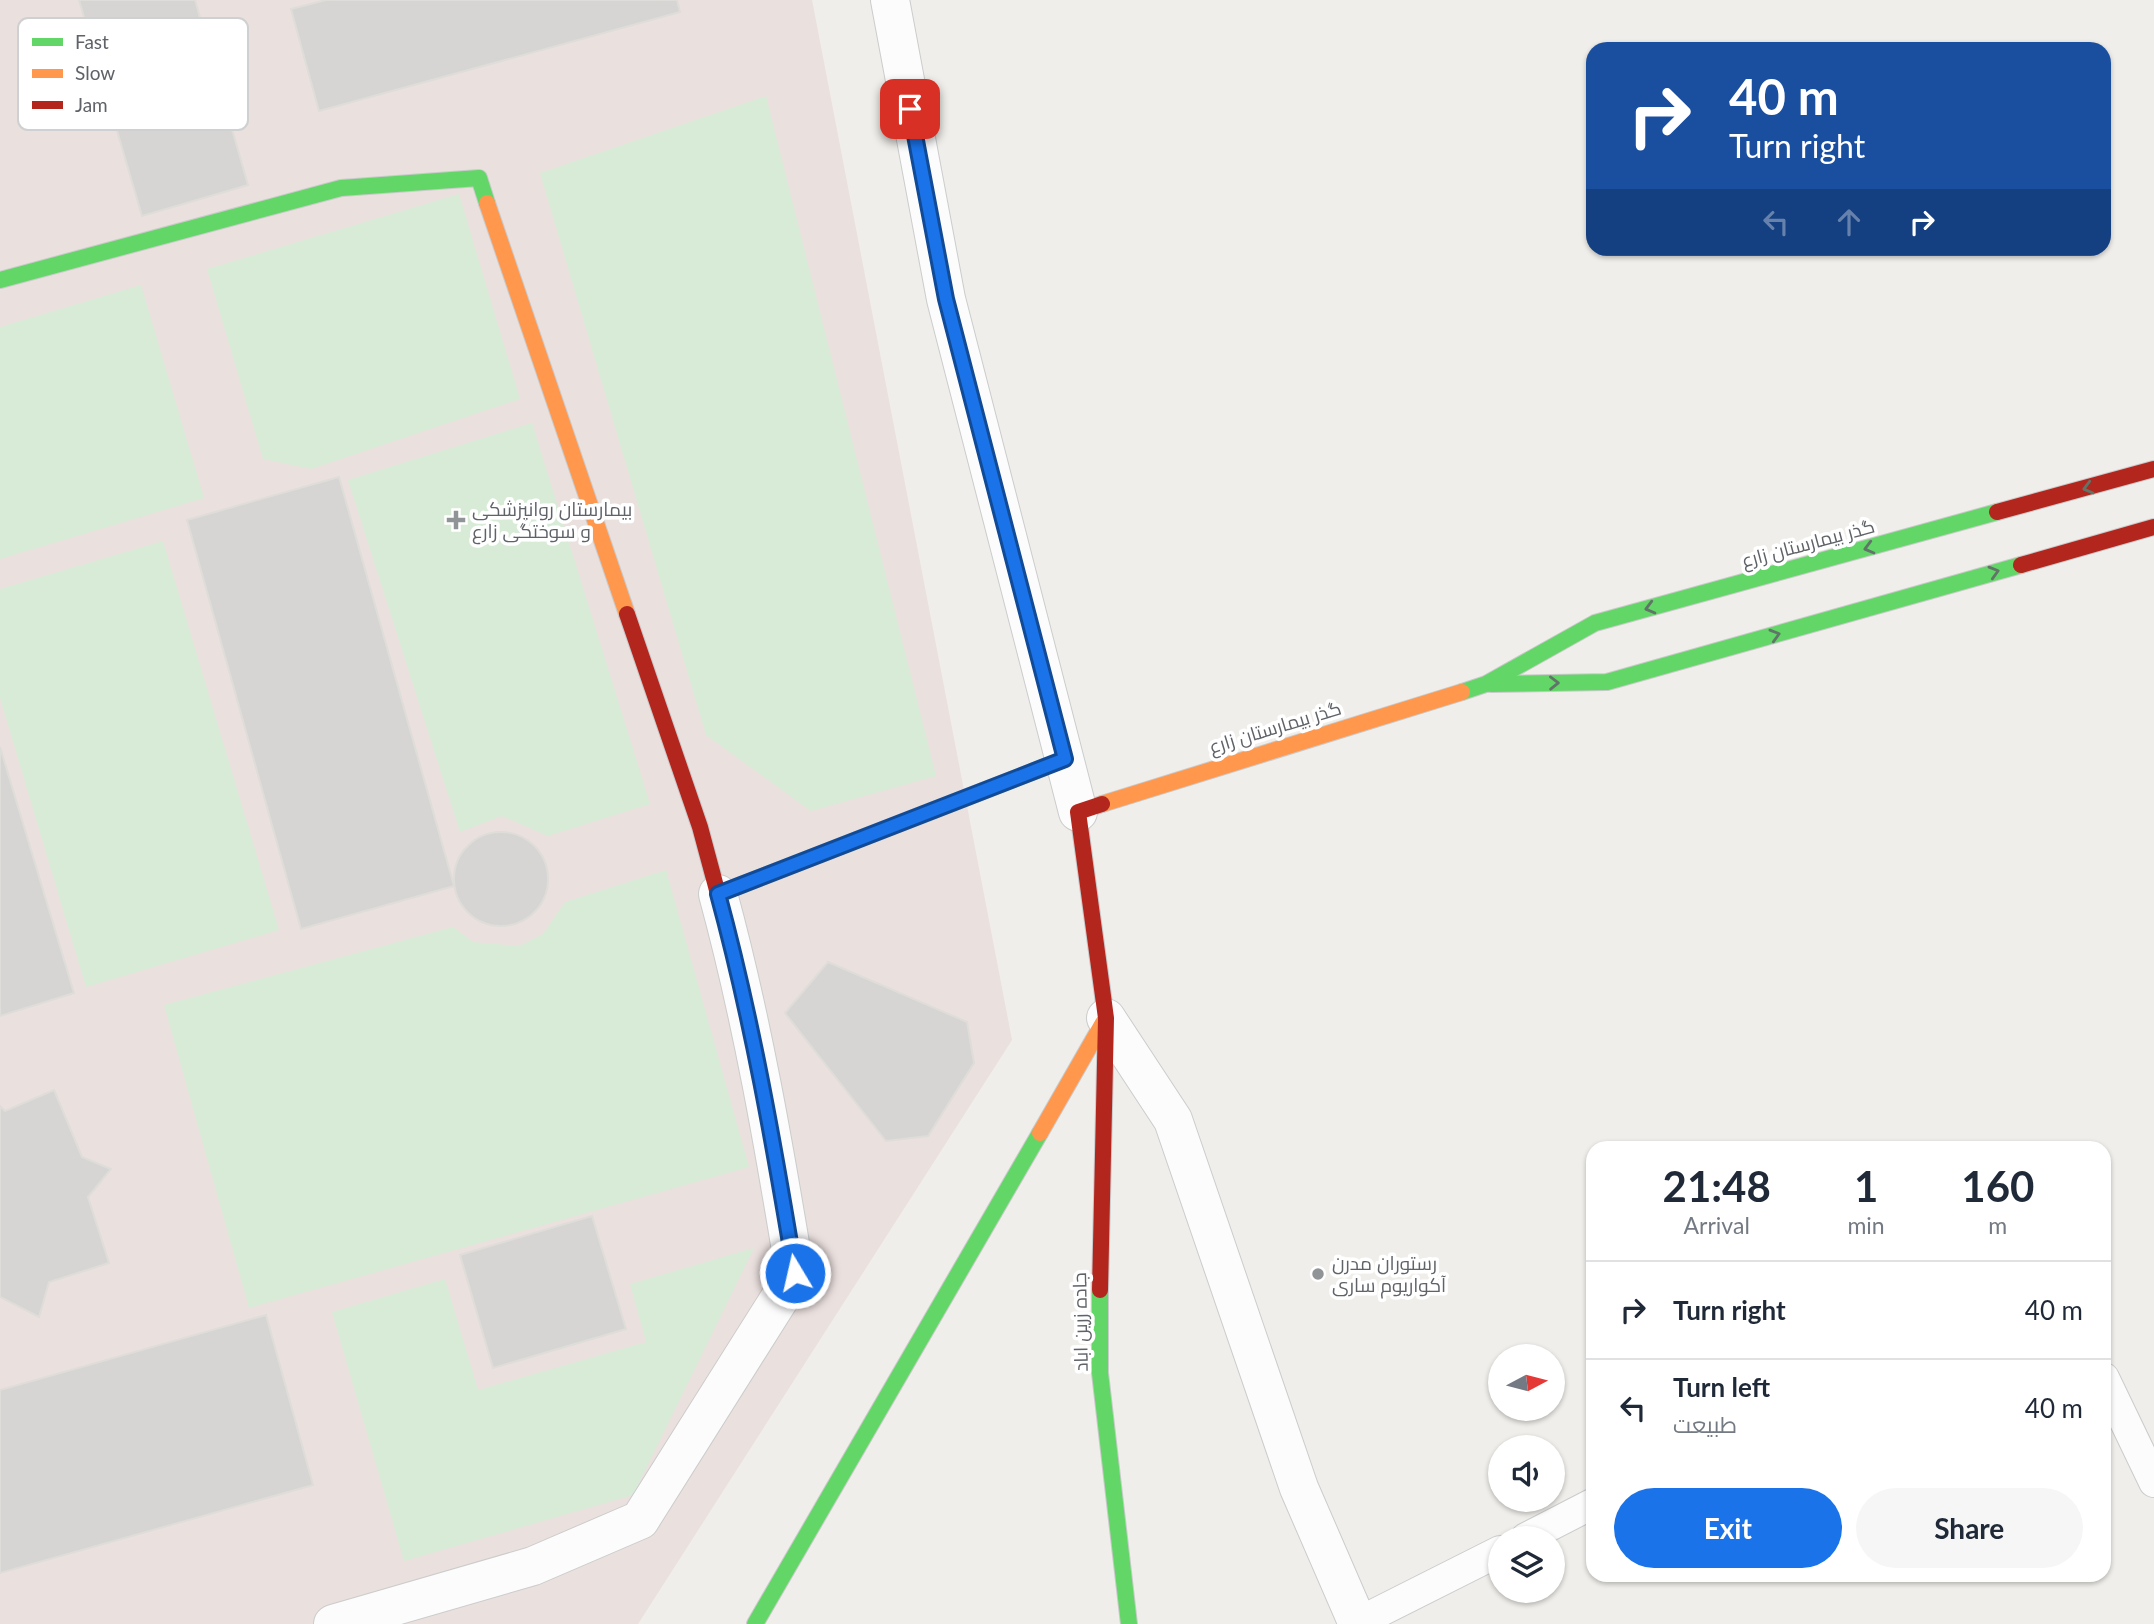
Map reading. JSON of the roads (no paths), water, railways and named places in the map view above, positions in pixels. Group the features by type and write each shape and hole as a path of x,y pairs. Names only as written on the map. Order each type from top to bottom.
{"street":[{"path":"890,0 946,299 1078,812"},
{"path":"0,280 341,188 479,178 700,827 742,986 775,1148 795,1273 640,1520 533,1566 333,1624"},
{"name":"گذر بیمارستان زارع","path":"1078,812 1486,684 1595,623 2154,469"},
{"name":"گذر بیمارستان زارع","path":"1486,684 1606,682 2154,527"},
{"path":"718,894 1065,759"},
{"name":"جاده زرین اباد","path":"1078,812 1106,1018 1100,1180 1100,1373 1129,1624"},
{"path":"755,1624 817,1522 1106,1018 1173,1120 1298,1488 1357,1623"}],"lane":[{"path":"2111,1393 2154,1482"},
{"path":"1549,1526 1586,1507"},
{"path":"1357,1623 1488,1557"}],"place":[{"name":"بیمارستان روانپزشکی و سوختگی زارع","path":"456,520"},
{"name":"رستوران مدرن آکواریوم ساری","path":"1318,1274"}]}
